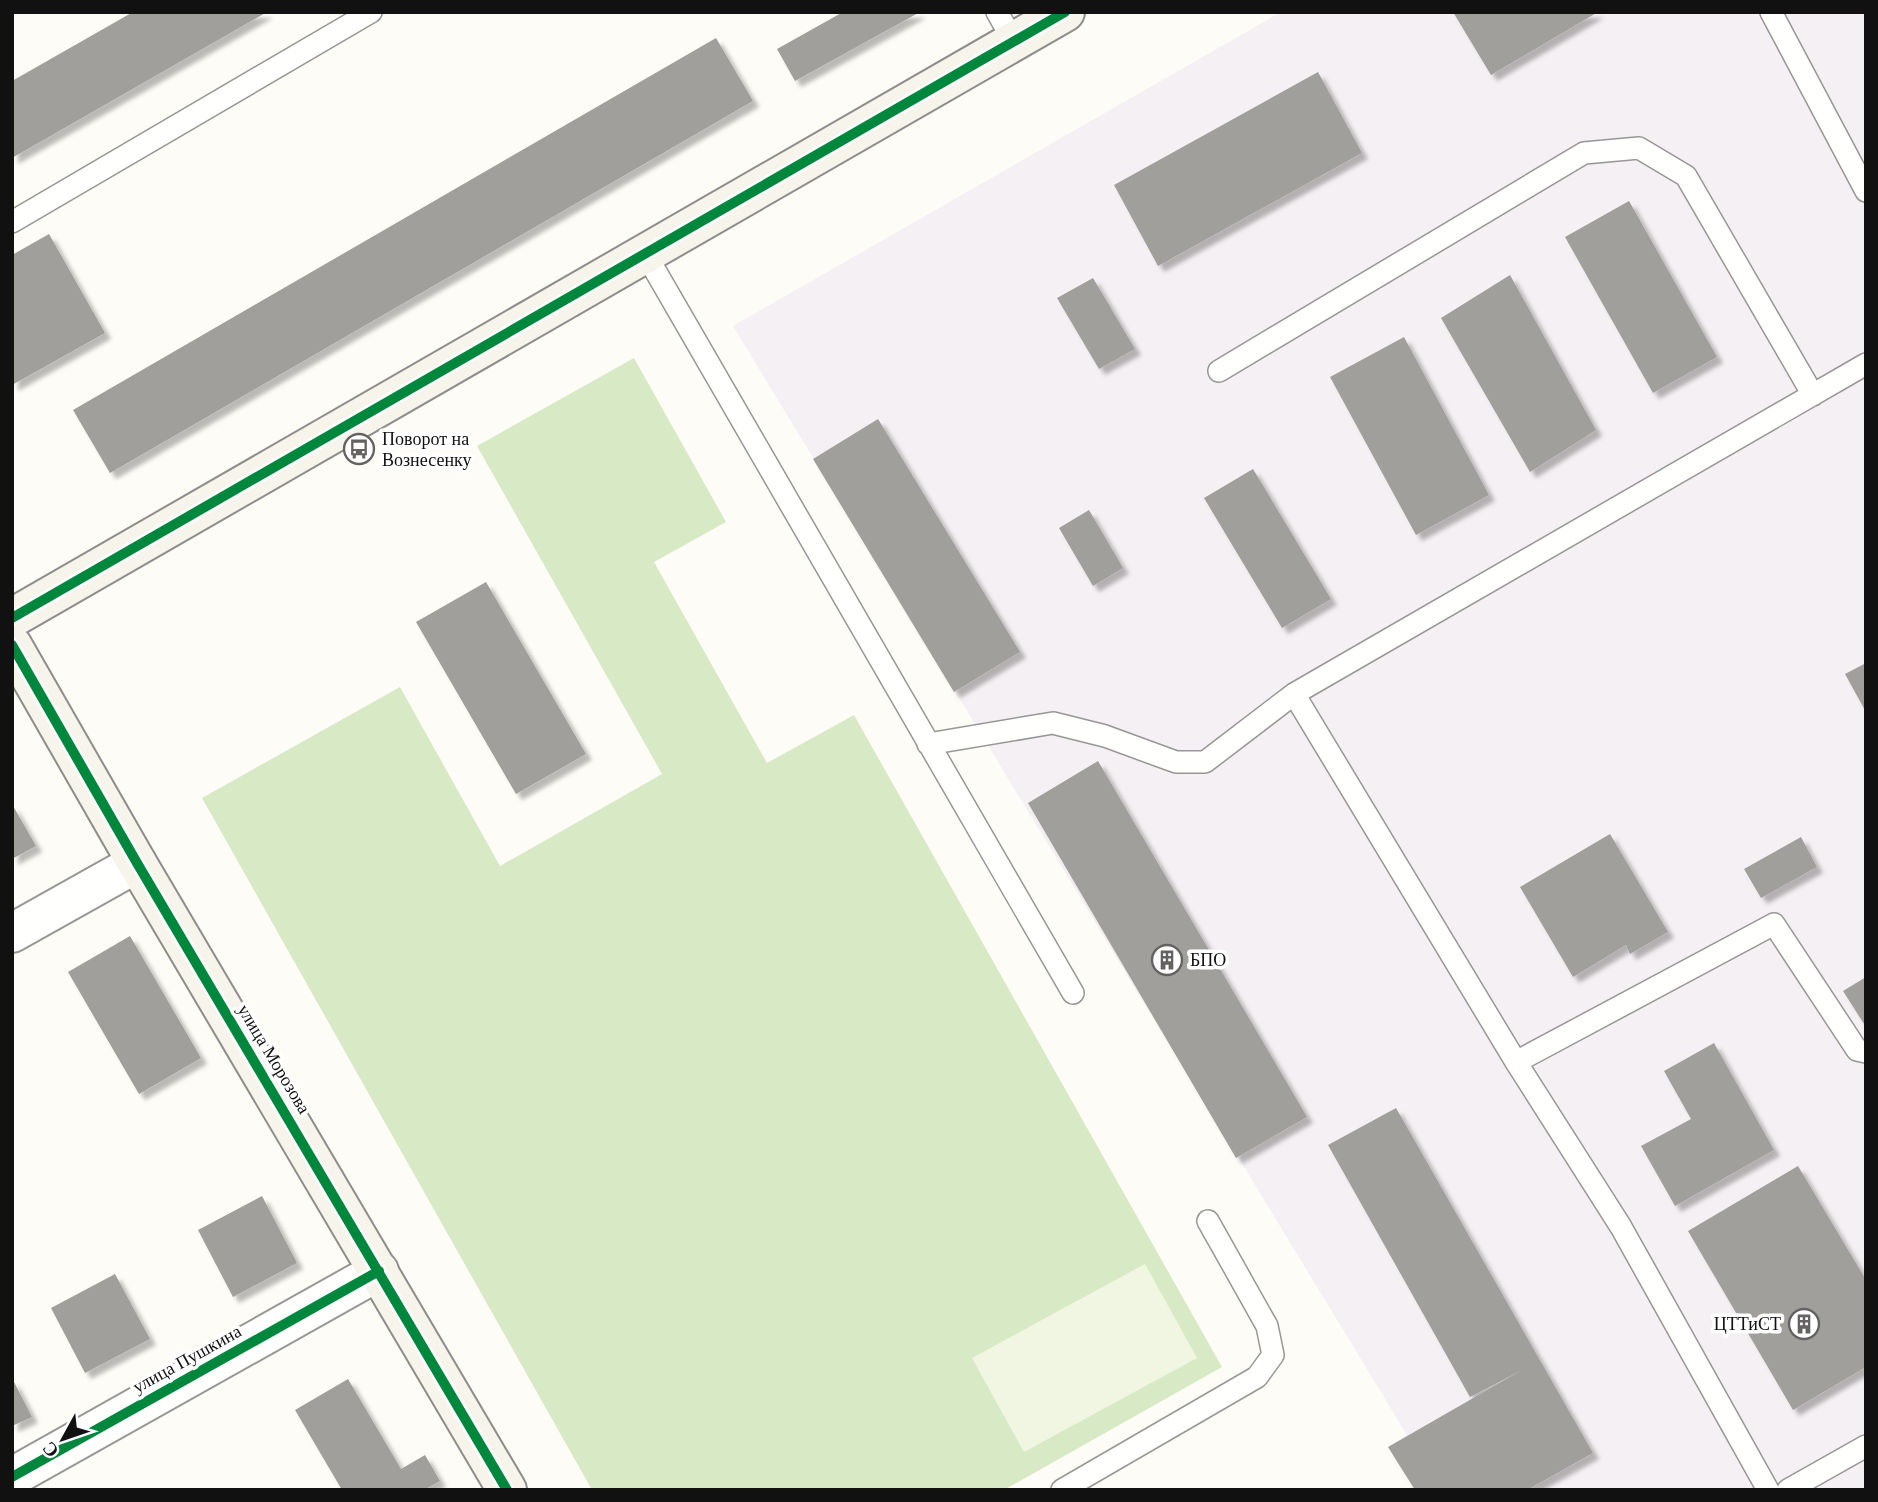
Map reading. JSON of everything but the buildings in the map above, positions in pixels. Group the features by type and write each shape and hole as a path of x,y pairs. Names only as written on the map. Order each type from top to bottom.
{"street":[{"path":"12,618 645,253 1005,27 1065,12"},
{"name":"улица Морозова","path":"12,645 137,863 507,1490"},
{"path":"12,933 137,863"},
{"name":"улица Пушкина","path":"12,1477 379,1271"}],"lane":[{"path":"12,222 371,12"},
{"path":"1771,12 1866,191"},
{"path":"1219,371 1584,153 1639,148 1686,176 1813,395"},
{"path":"645,253 1073,993"},
{"path":"928,744 1053,723 1105,736 1176,762 1205,762 1294,694 1866,364"},
{"path":"1294,694 1516,1062 1621,1227 1768,1490"},
{"path":"1516,1062 1774,924 1857,1050 1866,1052"},
{"path":"1062,1490 1256,1377 1273,1355 1268,1326 1209,1222"},
{"path":"1788,1490 1866,1446"}],"shaded area":[{"path":"1281,12 1866,12 1866,1490 1415,1490 1388,1447 1407,1435 733,326"}],"green space":[{"path":"634,358 726,522 654,562 767,763 854,715 1222,1367 1004,1490 592,1490 202,798 400,687 500,866 662,774 477,446"},
{"path":"1145,1264 1197,1358 1024,1452 972,1358"}],"cycle path":[{"path":"12,618 1065,12"},
{"path":"12,645 137,863 507,1490"},
{"path":"12,1477 379,1271"}],"place":[{"name":"Поворот на Вознесенку","path":"359,449"},
{"name":"БПО","path":"1167,960"},
{"name":"ЦТТиСТ","path":"1804,1324"}]}
